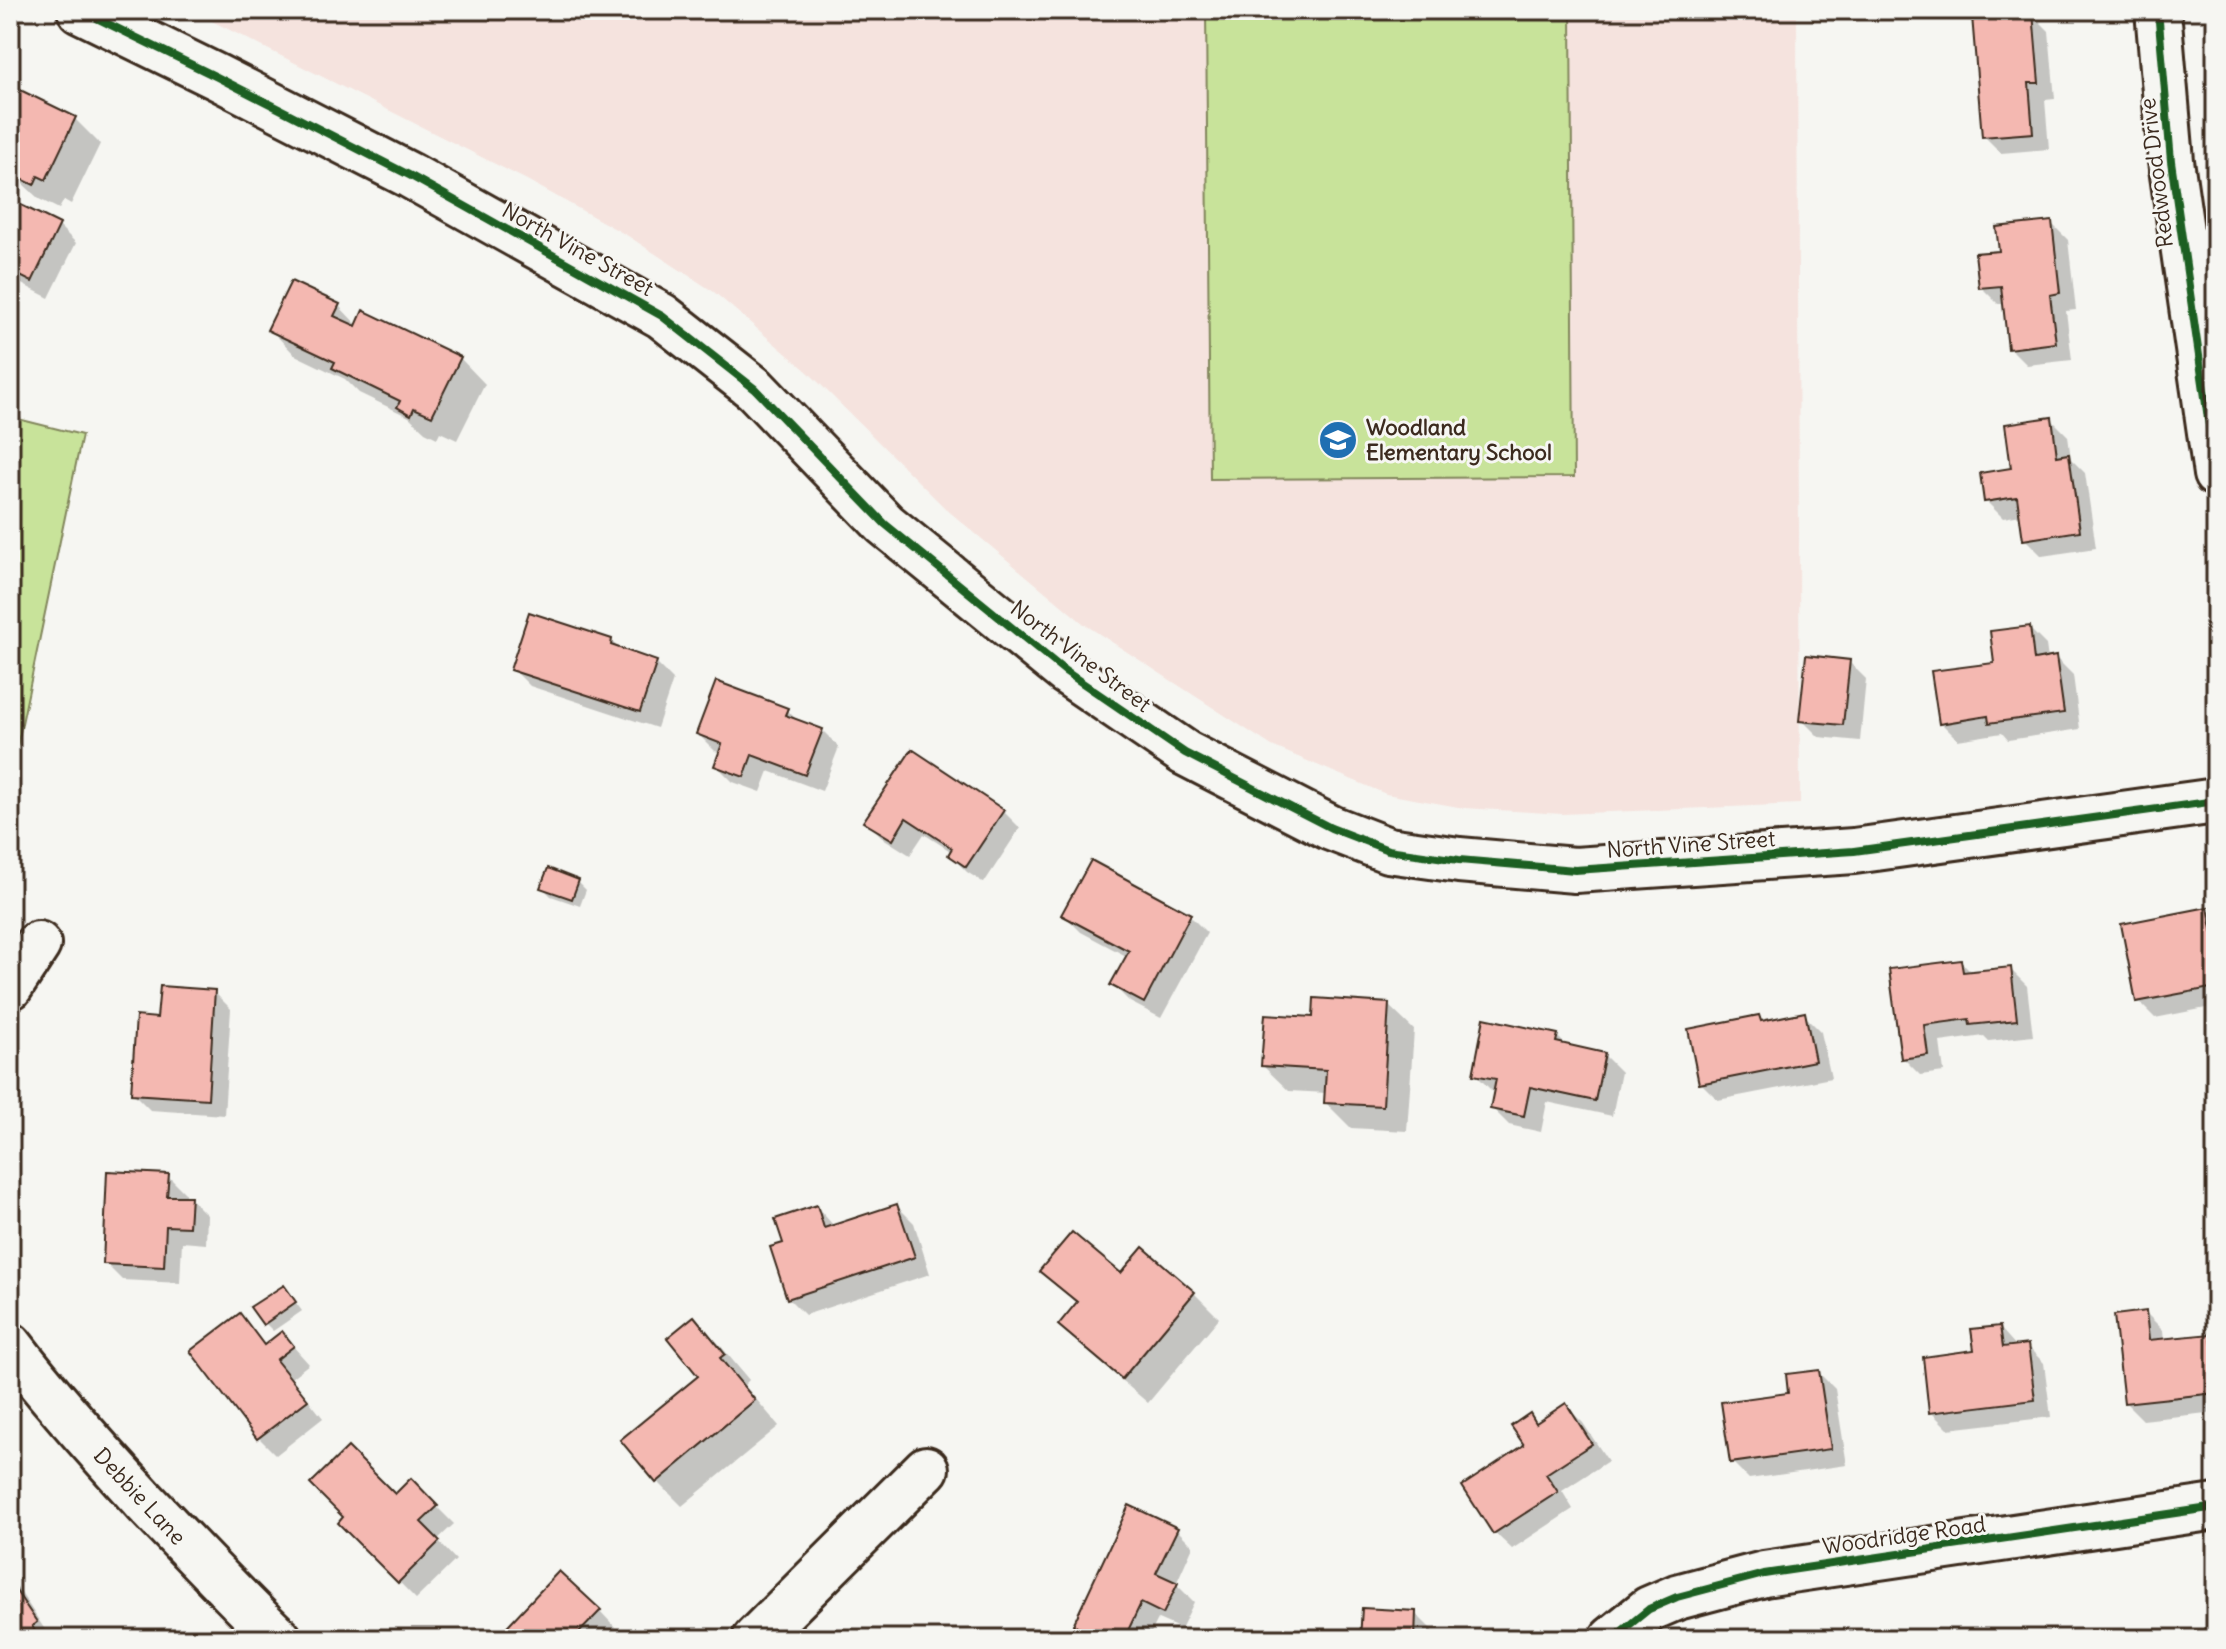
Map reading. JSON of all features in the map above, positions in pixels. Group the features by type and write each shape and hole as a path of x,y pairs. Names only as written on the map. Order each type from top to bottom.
{"street":[{"name":"North Vine Street","path":"80,10 411,176 662,316 755,389 885,524 1065,671 1185,753 1331,828 1388,850 1575,870 1854,851 2216,801"},
{"name":"Redwood Drive","path":"2158,10 2171,161 2216,474"},
{"path":"10,987 38,944"},
{"name":"Debbie Lane","path":"10,1345 107,1460 212,1573 279,1639"},
{"path":"755,1639 926,1469"},
{"name":"Woodridge Road","path":"1612,1639 1649,1609 1677,1597 1764,1574 2216,1507"}],"shaded area":[{"name":"Woodland Elementary School","path":"190,10 1797,10 1800,804 1562,814 1464,808 1386,794 1272,746 1084,624 946,509 808,372 714,292 628,236 527,180"}],"green space":[{"path":"1206,10 1571,10 1574,477 1210,479"},
{"path":"10,417 82,435 10,781"}],"building":[{"path":"2033,12 2039,83 2029,83 2033,133 1982,137 1972,16"},
{"path":"10,85 76,117 46,180 38,176 34,185 11,174 16,164 10,162"},
{"path":"19,204 60,224 32,282 10,271 10,222"},
{"path":"2052,221 2060,293 2050,295 2056,343 2008,349 2001,286 1979,288 1975,253 1999,251 1996,227"},
{"path":"291,281 340,304 334,316 356,326 363,310 461,357 432,416 414,408 411,415 397,407 400,401 332,368 335,362 267,330"},
{"path":"2052,417 2057,456 2069,454 2080,531 2023,540 2017,497 1984,502 1980,473 2011,468 2005,424"},
{"path":"529,612 612,639 611,645 657,661 640,712 510,670"},
{"path":"2030,626 2034,660 2056,656 2064,713 1989,723 1988,716 1939,724 1931,671 1994,663 1990,631"},
{"path":"1806,655 1850,660 1843,725 1799,721"},
{"path":"716,681 788,708 785,715 823,729 805,775 752,755 744,777 714,766 722,744 696,734"},
{"path":"912,749 1004,810 966,867 948,855 952,848 906,818 893,840 863,822"},
{"path":"1091,860 1191,914 1144,1003 1110,985 1129,951 1061,915"},
{"path":"548,868 579,880 572,899 540,888"},
{"path":"2208,907 2216,951 2216,987 2136,1002 2121,924"},
{"path":"1961,960 1963,972 2011,967 2017,1020 1970,1025 1969,1019 1924,1025 1928,1055 1901,1059 1889,969"},
{"path":"160,986 215,990 208,1099 131,1094 136,1016 157,1018"},
{"path":"1314,998 1389,1003 1383,1106 1324,1103 1326,1070 1261,1066 1265,1014 1313,1017"},
{"path":"1805,1012 1815,1061 1699,1084 1688,1029 1759,1015 1761,1021"},
{"path":"1484,1018 1558,1034 1556,1042 1605,1053 1595,1101 1530,1087 1524,1116 1490,1109 1496,1079 1473,1075"},
{"path":"107,1171 169,1174 167,1196 191,1196 189,1227 166,1226 164,1267 103,1264"},
{"path":"897,1204 915,1257 787,1299 770,1247 783,1243 775,1219 817,1205 824,1228"},
{"path":"1072,1232 1121,1273 1143,1247 1195,1292 1122,1379 1058,1325 1077,1302 1039,1271"},
{"path":"284,1285 296,1302 263,1325 250,1307"},
{"path":"2146,1311 2149,1340 2211,1334 2216,1393 2124,1403 2114,1315"},
{"path":"240,1313 264,1345 282,1331 294,1346 276,1360 308,1400 257,1439 190,1351"},
{"path":"694,1316 725,1354 720,1358 755,1400 656,1483 620,1440 698,1376 667,1338"},
{"path":"2000,1326 2003,1347 2028,1344 2035,1400 1929,1413 1923,1357 1974,1350 1971,1329"},
{"path":"1819,1370 1831,1449 1730,1463 1721,1402 1788,1393 1786,1374"},
{"path":"1566,1403 1592,1444 1546,1474 1558,1492 1493,1534 1462,1486 1524,1445 1511,1426 1530,1413 1536,1423"},
{"path":"348,1447 395,1494 411,1478 438,1506 421,1522 440,1541 398,1583 338,1523 343,1517 310,1484"},
{"path":"1129,1505 1178,1528 1156,1573 1178,1583 1163,1614 1141,1603 1124,1639 1105,1639 1073,1625"},
{"path":"559,1571 601,1610 573,1639 495,1639"},
{"path":"10,1582 37,1622 32,1626 40,1639 10,1639"},
{"path":"1362,1608 1416,1611 1415,1639 1360,1639"}],"cycle path":[{"path":"80,10 411,176 662,316 755,389 885,524 1065,671 1185,753 1331,828 1388,850 1575,870 1854,851 2216,801"},
{"path":"2158,10 2171,161 2216,474"},
{"path":"1612,1639 1649,1609 1677,1597 1764,1574 2216,1507"}],"place":[{"name":"Woodland Elementary School","path":"1338,440"}]}
